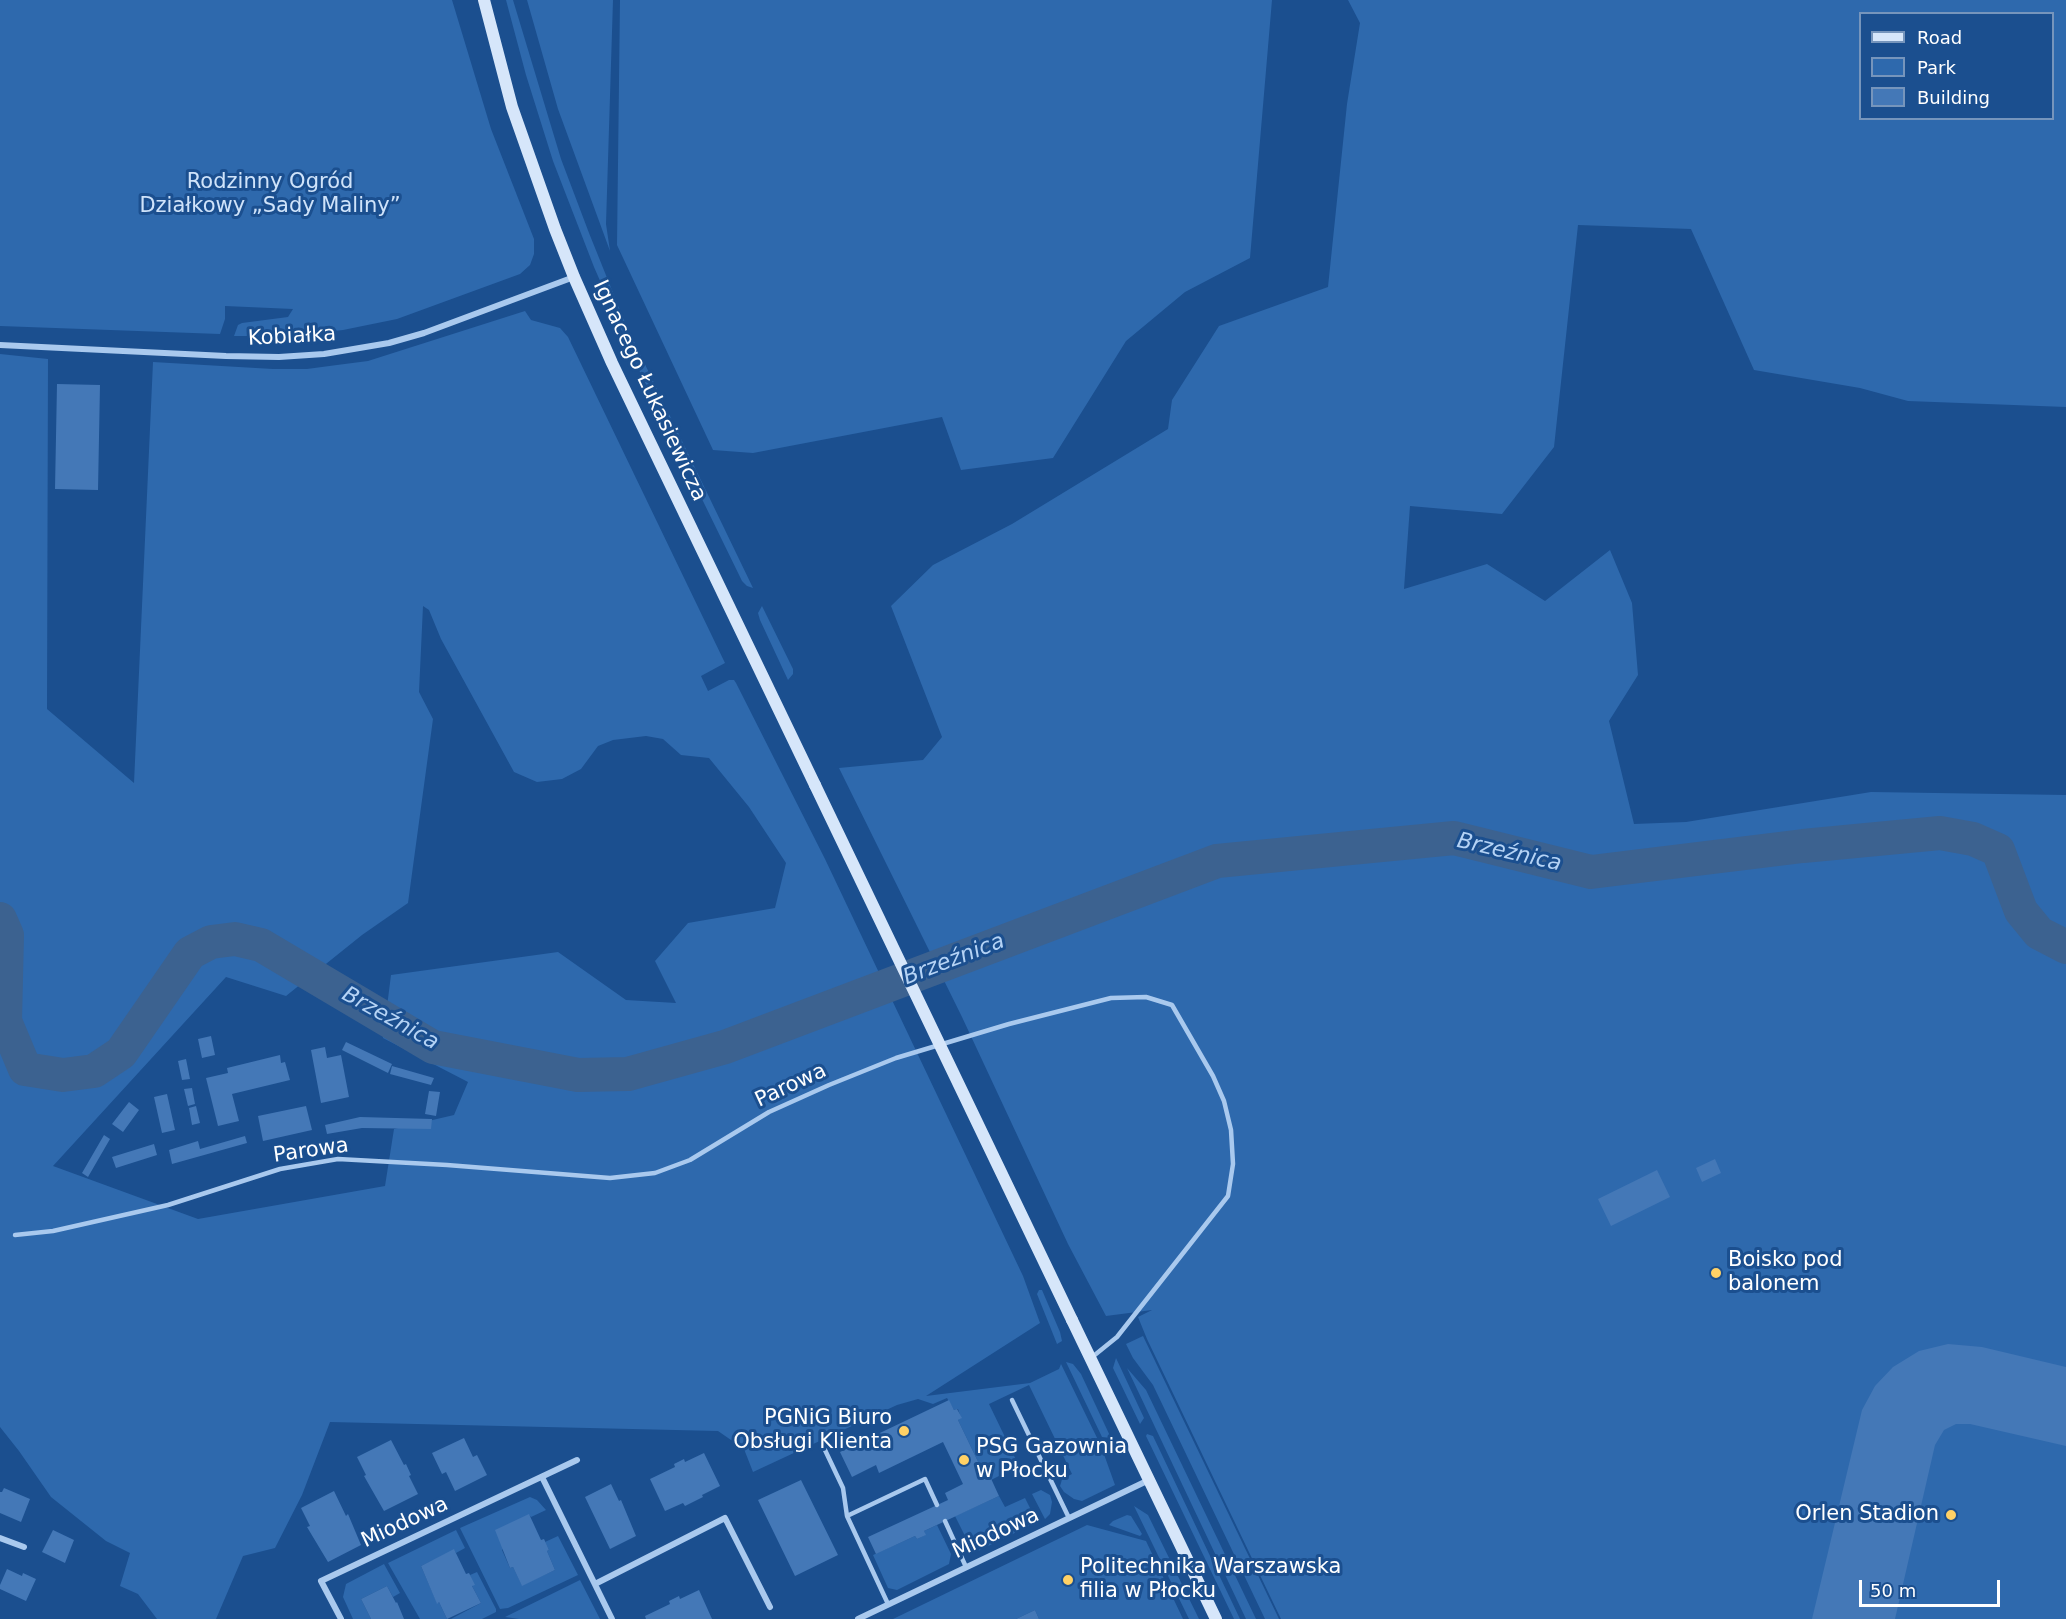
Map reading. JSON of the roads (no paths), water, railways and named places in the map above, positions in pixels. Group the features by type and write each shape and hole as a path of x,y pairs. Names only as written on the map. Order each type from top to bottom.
{"street":[{"name":"Ignacego Łukasiewicza","path":"484,0 512,107 555,229 612,363 1091,1358"},
{"name":"Kobiałka","path":"0,345 226,356 279,357 324,354 388,343 424,333 574,277"},
{"path":"1091,1358 1216,1619"},
{"name":"Miodowa","path":"341,1619 321,1581 577,1460"},
{"path":"542,1477 612,1619"},
{"name":"Miodowa","path":"858,1619 1149,1480"},
{"path":"595,1584 725,1518 770,1607"},
{"path":"0,1538 24,1546"}],"lane":[{"name":"Parowa","path":"15,1235 53,1231 157,1207 280,1169 338,1159 610,1178 655,1173 690,1160 769,1112 896,1058 1009,1024 1111,998 1146,998 1172,1005 1213,1076 1224,1101 1231,1130 1233,1164 1228,1196 1117,1337 1091,1358"},
{"path":"1012,1400 1069,1518"},
{"path":"825,1450 843,1488 847,1516 888,1604"},
{"path":"847,1516 925,1479 937,1505"},
{"path":"945,1521 966,1567"}],"waterway":[{"name":"Brzeźnica","path":"0,919 7,935 5,1021 25,1069 63,1075 94,1071 121,1053 190,953 211,942 235,939 261,945 433,1047 578,1075 628,1074 725,1047 1217,861 1454,838 1591,872 1803,846 1940,833 1973,839 1998,850 2021,911 2039,933 2066,947"}],"place":[{"name":"Boisko pod balonem","path":"1716,1273"},
{"name":"PGNiG Biuro Obsługi Klienta","path":"904,1431"},
{"name":"PSG Gazownia w Płocku","path":"964,1460"},
{"name":"Orlen Stadion","path":"1951,1515"},
{"name":"Politechnika Warszawska filia w Płocku","path":"1068,1580"}],"park label":[{"name":"Rodzinny Ogród Działkowy „Sady Maliny”","path":"270,195"}]}
